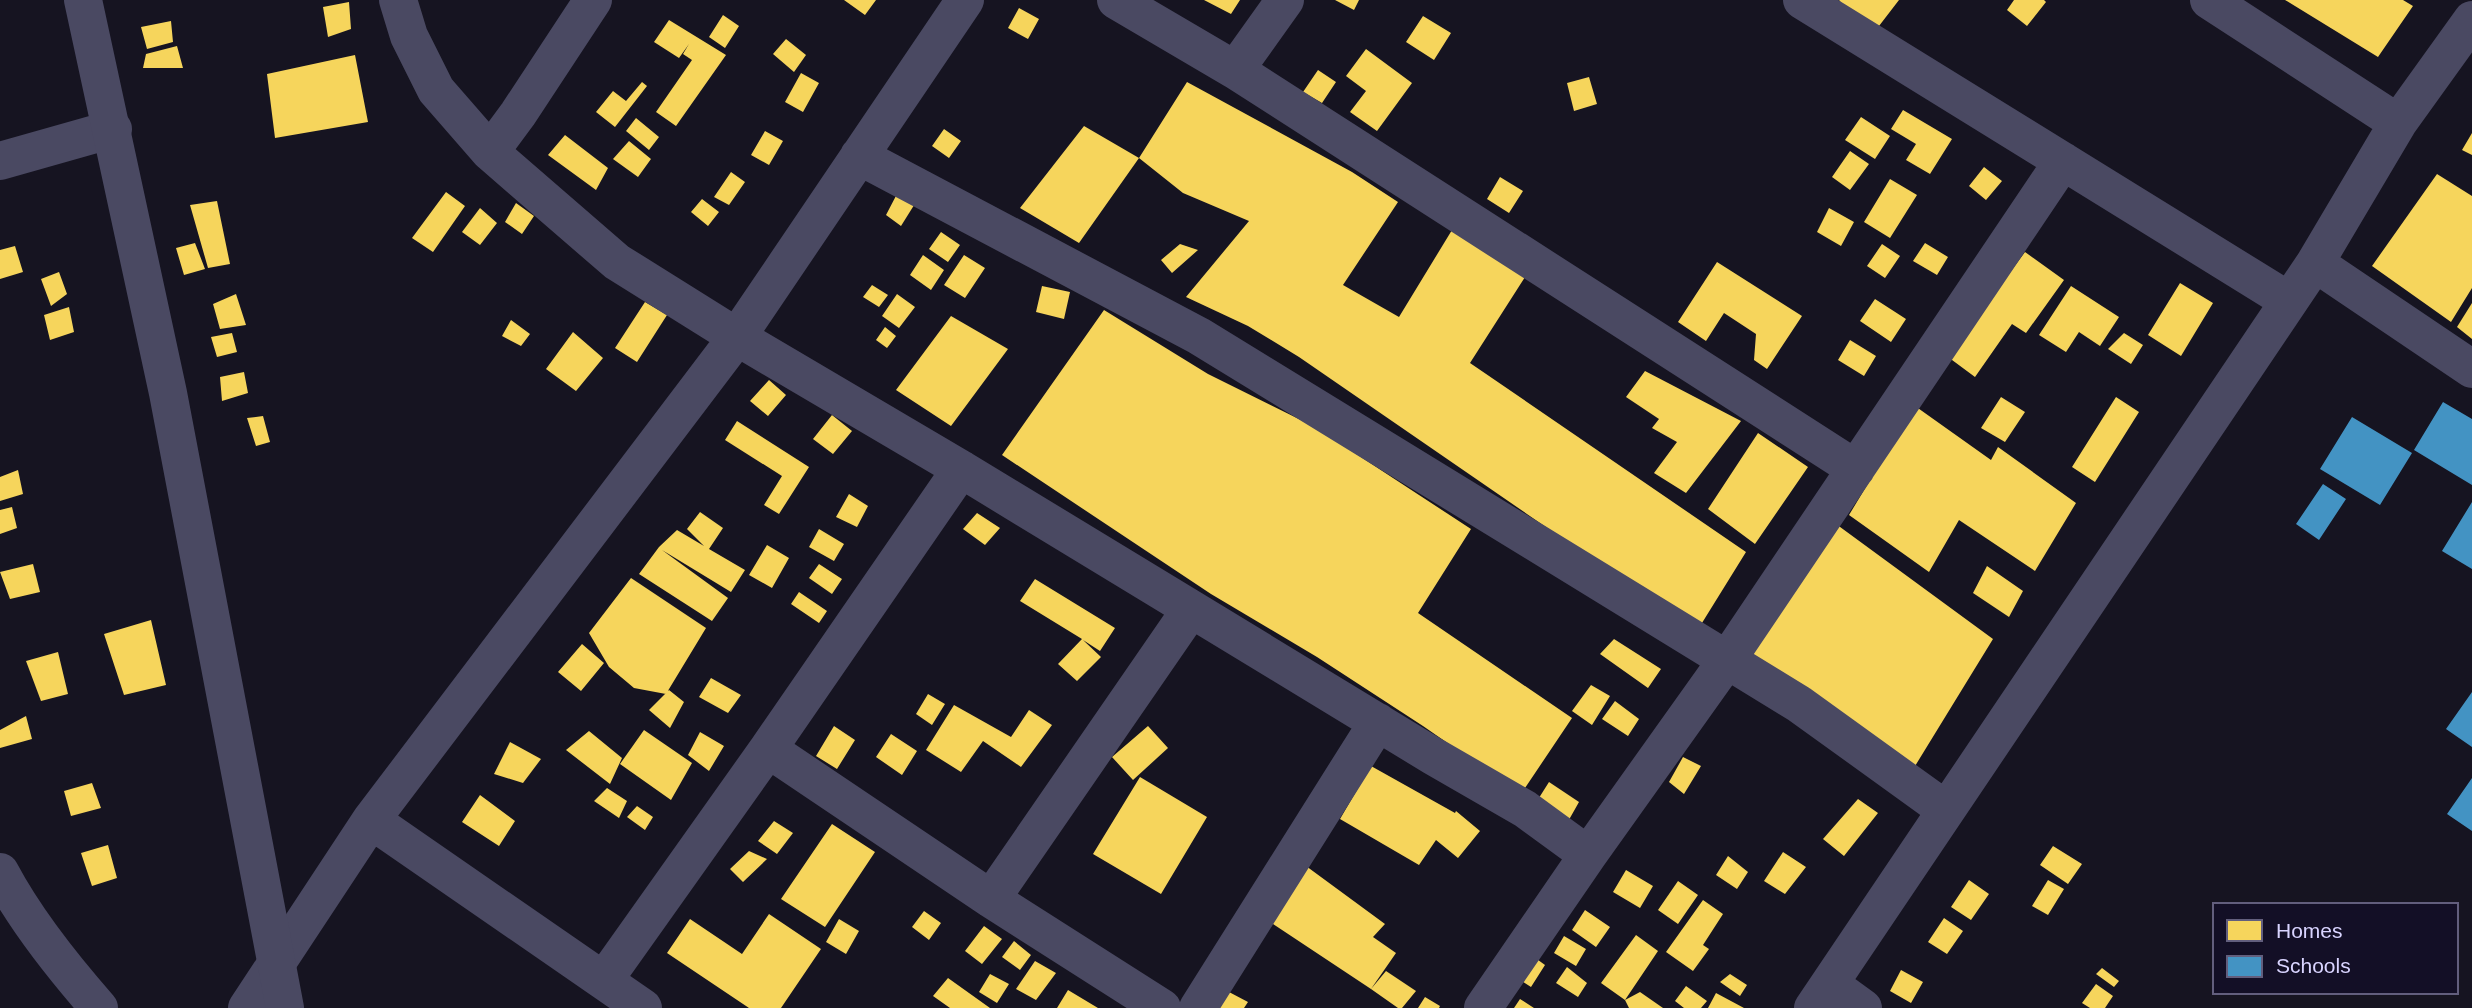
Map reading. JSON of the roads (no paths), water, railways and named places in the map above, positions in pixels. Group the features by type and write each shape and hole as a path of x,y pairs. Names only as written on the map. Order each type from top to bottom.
{"street":[{"path":"83,0 168,393 285,1008"},
{"path":"398,0 409,36 436,90 489,152 617,262 737,337 1525,809 1588,855"},
{"path":"489,152 519,114 593,0"},
{"path":"247,1008 371,820 737,337 965,0"},
{"path":"1115,0 1235,71 1856,468"},
{"path":"1235,71 1285,0"},
{"path":"1802,0 2289,301"},
{"path":"2209,0 2399,123"},
{"path":"1863,1008 1822,996 2315,263 2399,123 2472,20"},
{"path":"0,161 113,129"},
{"path":"859,156 1199,336 1799,704 1946,810"},
{"path":"1483,1008 1727,660 2063,161"},
{"path":"2315,263 2472,369"},
{"path":"604,980 768,750 961,469"},
{"path":"991,899 1191,609"},
{"path":"1198,1008 1378,722"},
{"path":"768,750 991,899 1162,1008"},
{"path":"371,820 642,1008"},
{"path":"0,872 9,909 99,1008"}]}
